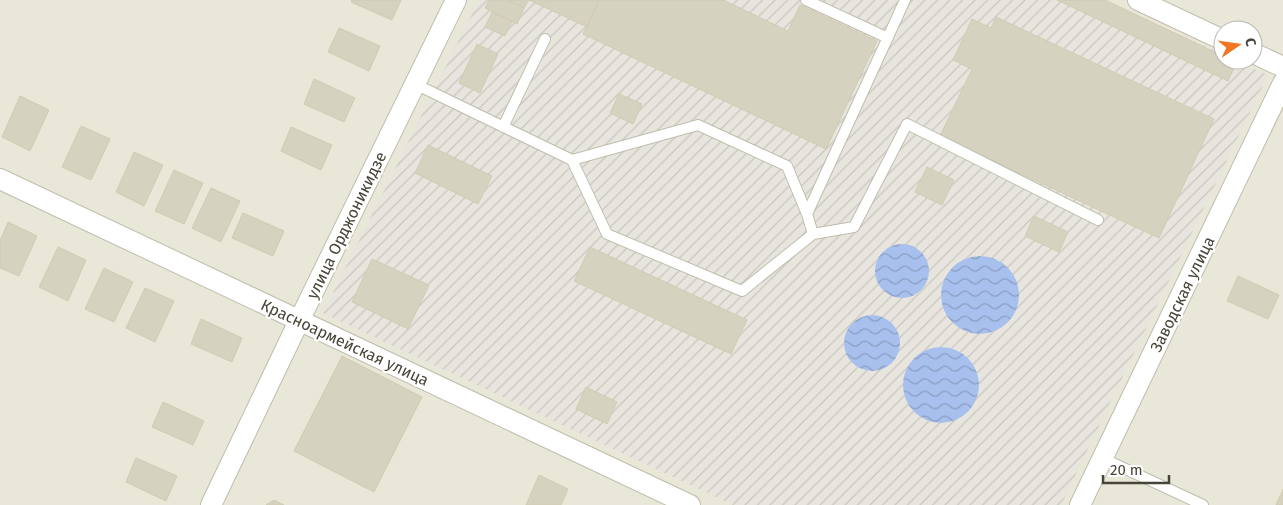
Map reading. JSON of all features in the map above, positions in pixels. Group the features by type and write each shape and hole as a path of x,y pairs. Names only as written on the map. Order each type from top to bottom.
{"street":[{"name":"улица Орджоникидзе","path":"212,505 299,321 456,0"},
{"path":"1138,0 1213,35"},
{"path":"1263,59 1283,68"},
{"name":"Заводская улица","path":"1080,505 1283,83"},
{"name":"Красноармейская улица","path":"0,179 690,505"}],"lane":[{"path":"806,0 888,38"},
{"path":"807,214 905,0"},
{"path":"503,127 545,39"},
{"path":"415,84 572,160 607,234 742,291 812,234 854,227 906,124 1098,220"},
{"path":"572,160 698,125 787,166 807,214 812,234"},
{"path":"1102,458 1203,505"}],"shaded area":[{"path":"0,0 1283,0 1283,505 0,505"},
{"path":"479,0 1104,0 1213,49 1213,70 1257,70 1268,75 1061,505 733,505 323,313"}],"water":[{"path":"902,244 912,246 921,252 927,261 929,271 927,281 921,290 912,296 902,298 892,296 883,290 877,281 875,271 877,261 883,252 892,246"},
{"path":"980,256 995,259 1007,268 1016,280 1019,295 1016,310 1007,322 995,331 980,334 965,331 953,322 944,310 941,295 944,280 953,268 965,259"},
{"path":"866,315 878,315 892,323 900,337 898,354 892,363 878,371 866,371 856,366 849,359 844,349 844,337 849,327 856,320"},
{"path":"949,347 962,353 973,364 979,377 977,400 962,417 949,423 933,423 920,417 905,400 903,377 909,364 926,349"}],"building":[{"path":"352,0 401,0 392,20 351,2"},
{"path":"489,0 507,0 524,8 517,24 485,8"},
{"path":"507,0 529,0 524,8"},
{"path":"529,0 599,0 587,27"},
{"path":"599,0 723,0 788,31 800,5 877,41 826,149 583,34"},
{"path":"1057,0 1105,0 1213,51 1213,70 1233,70 1228,81"},
{"path":"492,12 512,21 505,36 485,27"},
{"path":"996,17 1214,119 1159,238 940,136 972,69 953,60 972,19 991,28"},
{"path":"339,28 380,46 369,71 328,52"},
{"path":"477,44 498,54 480,93 459,83"},
{"path":"314,79 355,98 344,122 304,104"},
{"path":"619,94 642,104 633,124 610,113"},
{"path":"20,96 49,110 30,151 2,137"},
{"path":"81,126 110,139 91,180 62,167"},
{"path":"291,127 332,145 321,170 281,151"},
{"path":"428,145 492,176 478,204 415,173"},
{"path":"134,152 163,165 144,206 116,192"},
{"path":"927,167 954,180 942,205 915,192"},
{"path":"174,170 203,183 184,224 155,211"},
{"path":"211,188 240,201 221,242 192,228"},
{"path":"243,213 284,231 273,256 232,238"},
{"path":"1034,216 1068,232 1059,252 1025,236"},
{"path":"8,222 37,236 19,276 0,268 0,241"},
{"path":"58,247 86,260 68,301 39,287"},
{"path":"590,247 747,320 731,354 574,281"},
{"path":"372,259 429,285 408,329 352,302"},
{"path":"104,268 133,282 114,322 85,309"},
{"path":"1238,276 1279,295 1268,319 1227,301"},
{"path":"145,288 174,301 155,342 126,328"},
{"path":"201,319 242,338 232,362 191,344"},
{"path":"342,356 422,397 374,492 294,451"},
{"path":"586,387 617,402 607,424 576,409"},
{"path":"163,402 204,421 193,445 152,427"},
{"path":"136,458 177,476 166,501 126,482"},
{"path":"539,475 568,489 561,505 526,505"},
{"path":"1283,489 1283,505 1276,505"},
{"path":"274,500 284,505 266,505"}]}
